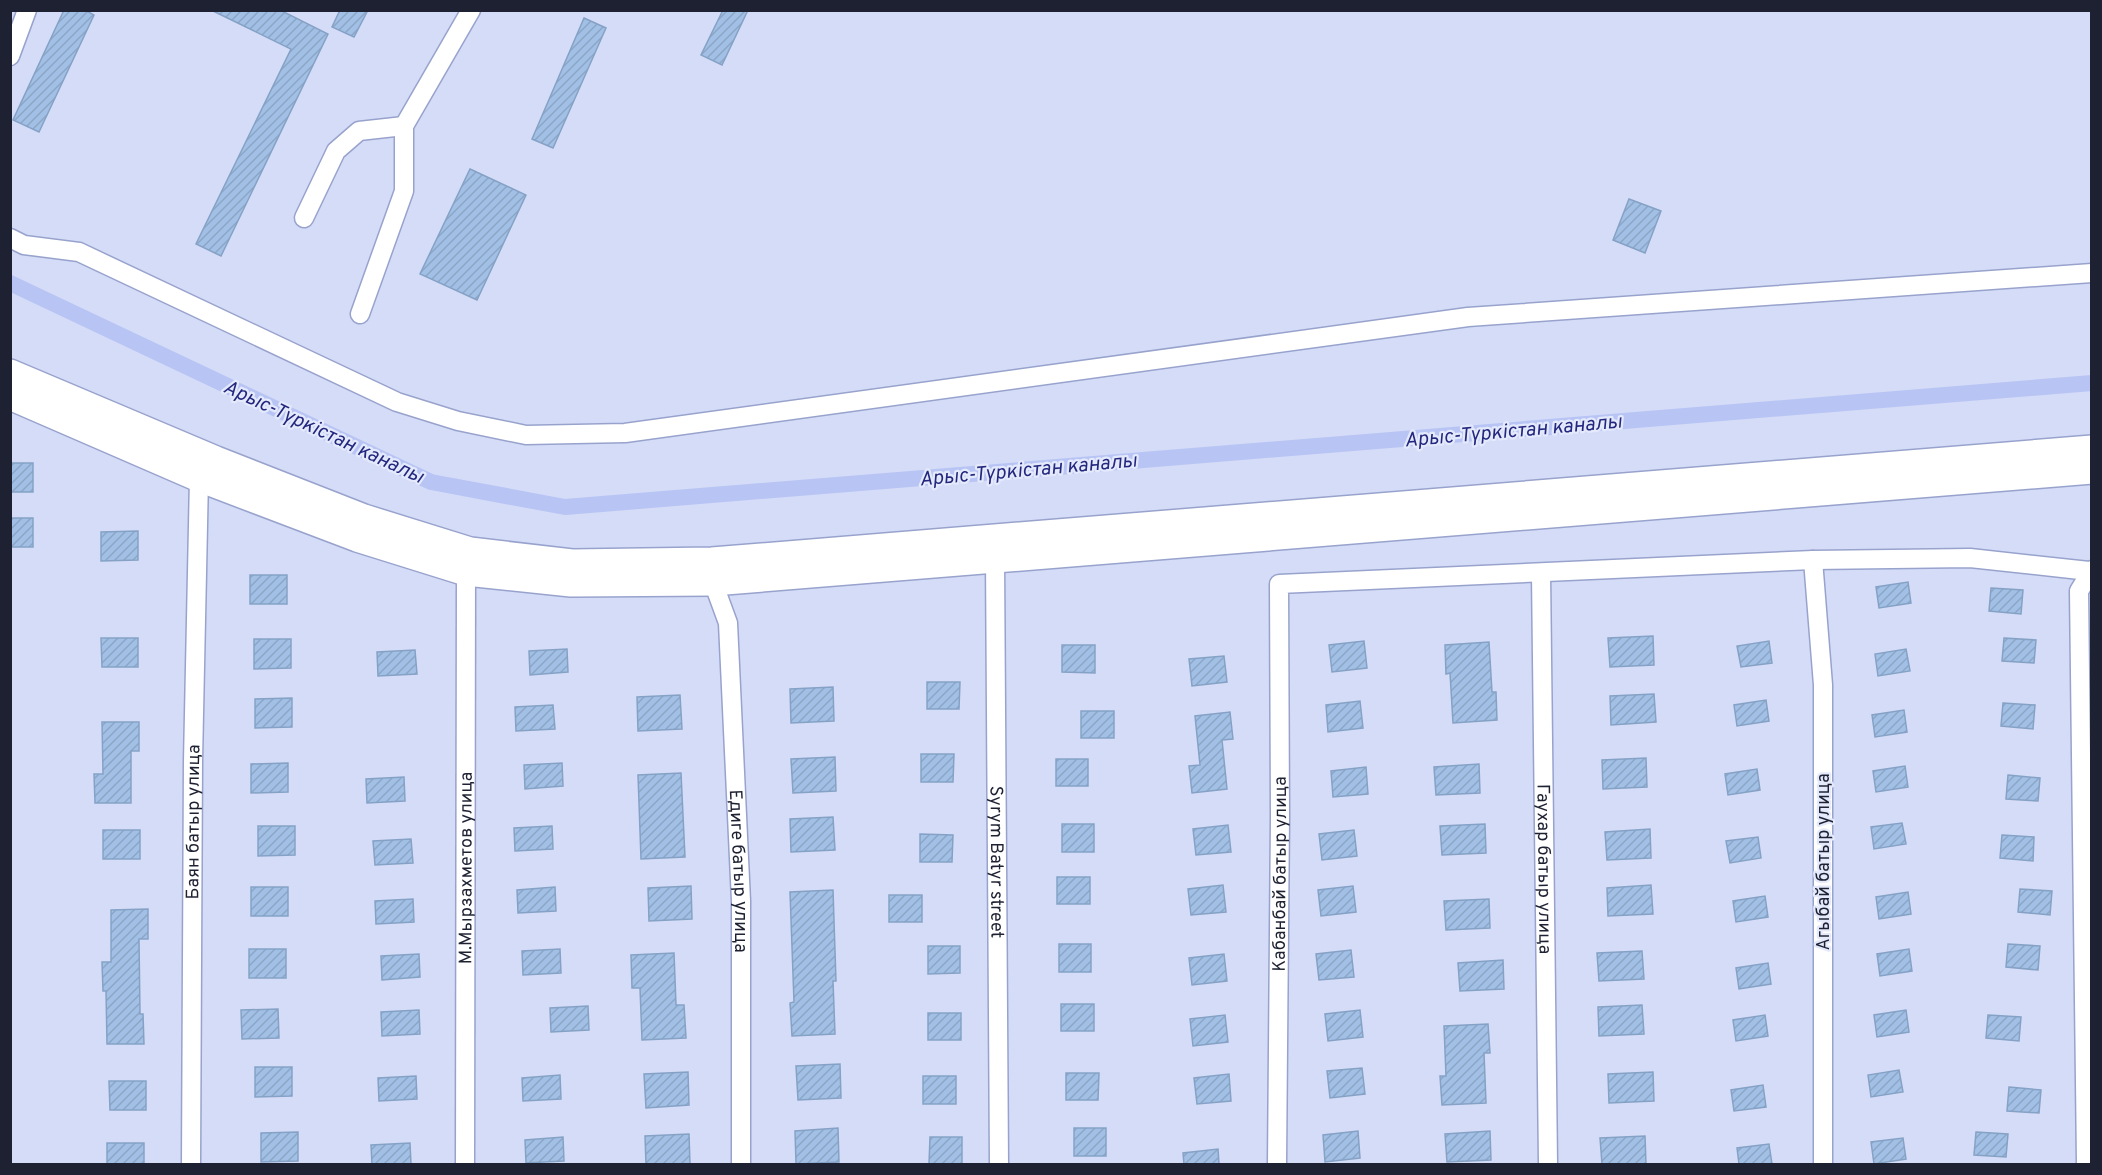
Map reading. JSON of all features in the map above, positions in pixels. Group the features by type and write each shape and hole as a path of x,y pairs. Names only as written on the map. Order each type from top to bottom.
{"highway":[{"path":"10,373 216,460 364,518 470,551 572,562 712,561 2091,449"},
{"path":"10,396 199,478 357,538 466,572 571,584 713,582 2091,470"}],"street":[{"path":"10,56 27,10"},
{"path":"360,314 404,191 404,126 471,10"},
{"path":"304,218 336,151 358,131 404,126"},
{"path":"10,238 24,245 79,252 397,402 458,422 526,435 625,433 1468,318 2091,273"},
{"name":"Баян батыр улица","path":"191,1164 192,773 199,478"},
{"path":"1541,573 1813,560 1970,558 2090,570 2079,591 2086,1164"},
{"name":"Syrym Batyr street","path":"995,559 999,1164"},
{"name":"Агыбай батыр улица","path":"1813,560 1823,685 1823,1164"},
{"name":"М.Мырзахметов улица","path":"465,1164 466,572"},
{"name":"Кабанбай батыр улица","path":"1277,1164 1279,584 1541,573"},
{"name":"Гаухар батыр улица","path":"1541,573 1548,1164"},
{"name":"Едиге батыр улица","path":"713,582 728,623 741,901 741,1164"}],"building":[{"path":"64,10 85,10 94,15 39,132 13,120"},
{"path":"211,10 280,10 328,34 221,256 196,244 291,49"},
{"path":"340,10 368,10 354,37 332,27"},
{"path":"723,10 748,10 722,65 701,55"},
{"path":"584,18 606,28 553,148 532,139"},
{"path":"470,169 526,195 477,300 420,274"},
{"path":"1629,199 1661,211 1645,253 1613,240"},
{"path":"10,463 33,463 33,492 10,492"},
{"path":"10,518 33,518 33,547 10,547"},
{"path":"138,531 138,560 101,561 101,532"},
{"path":"250,575 287,575 287,604 250,604"},
{"path":"1908,582 1911,603 1879,608 1876,587"},
{"path":"1991,588 2023,590 2021,614 1989,611"},
{"path":"1653,636 1654,665 1610,667 1608,638"},
{"path":"101,638 138,638 138,667 102,667"},
{"path":"2004,638 2036,640 2034,663 2002,661"},
{"path":"254,639 291,639 291,668 254,669"},
{"path":"1364,641 1367,668 1332,672 1329,645"},
{"path":"1769,641 1772,663 1741,667 1737,646"},
{"path":"1489,642 1492,692 1496,692 1497,720 1453,723 1450,673 1446,674 1445,645"},
{"path":"1062,645 1095,645 1095,673 1062,672"},
{"path":"567,649 568,672 530,675 529,651"},
{"path":"1906,649 1910,671 1878,676 1875,654"},
{"path":"415,650 417,674 378,676 377,652"},
{"path":"1224,656 1227,682 1192,686 1189,659"},
{"path":"927,682 960,682 959,709 927,709"},
{"path":"833,687 834,721 791,723 790,689"},
{"path":"1654,694 1656,722 1611,725 1610,696"},
{"path":"680,695 682,729 638,731 637,697"},
{"path":"292,698 292,727 255,728 255,699"},
{"path":"1766,700 1769,721 1737,726 1734,705"},
{"path":"1360,701 1363,728 1328,732 1326,705"},
{"path":"2003,703 2035,705 2033,729 2001,726"},
{"path":"553,705 555,729 516,731 515,707"},
{"path":"1904,710 1907,732 1875,737 1872,715"},
{"path":"1081,711 1114,711 1114,738 1081,738"},
{"path":"1230,712 1233,739 1222,740 1227,789 1192,793 1189,766 1200,765 1195,716"},
{"path":"102,722 139,722 139,751 131,751 131,803 95,803 94,774 103,774"},
{"path":"921,754 954,754 953,782 921,782"},
{"path":"835,757 836,791 793,793 791,759"},
{"path":"1646,758 1647,787 1603,789 1602,760"},
{"path":"1056,759 1088,759 1088,786 1056,786"},
{"path":"288,763 288,792 251,793 251,764"},
{"path":"562,763 563,786 525,789 524,765"},
{"path":"1479,764 1480,793 1436,795 1434,767"},
{"path":"1905,766 1908,787 1876,792 1873,771"},
{"path":"1366,767 1368,794 1333,797 1331,771"},
{"path":"1757,769 1760,790 1728,795 1725,774"},
{"path":"681,773 685,857 641,859 638,775"},
{"path":"2008,775 2040,778 2038,801 2006,799"},
{"path":"404,777 405,801 367,803 366,779"},
{"path":"833,817 835,850 791,852 790,819"},
{"path":"1902,823 1906,844 1874,849 1871,827"},
{"path":"1062,824 1094,824 1094,852 1062,852"},
{"path":"1485,824 1486,853 1442,855 1440,826"},
{"path":"1228,825 1231,852 1196,855 1193,829"},
{"path":"258,826 295,826 295,855 258,856"},
{"path":"552,826 553,849 515,851 514,828"},
{"path":"1650,829 1651,858 1607,860 1605,832"},
{"path":"103,830 140,830 140,859 103,859"},
{"path":"1354,830 1357,856 1322,860 1319,834"},
{"path":"920,834 953,835 952,862 920,862"},
{"path":"2002,835 2034,837 2033,861 2000,858"},
{"path":"1758,837 1761,858 1730,863 1726,841"},
{"path":"411,839 413,863 375,865 373,841"},
{"path":"1057,877 1090,877 1090,904 1057,904"},
{"path":"1223,885 1226,912 1191,915 1188,889"},
{"path":"1651,885 1653,914 1608,916 1607,888"},
{"path":"691,886 692,919 649,921 648,888"},
{"path":"1353,886 1356,912 1321,916 1318,890"},
{"path":"251,887 288,887 288,916 251,916"},
{"path":"555,887 556,911 518,913 517,890"},
{"path":"2020,889 2052,891 2050,915 2018,912"},
{"path":"833,890 835,1034 792,1036 790,1003 794,1002 790,892"},
{"path":"1908,892 1911,914 1879,919 1876,897"},
{"path":"889,895 922,895 922,922 889,922"},
{"path":"1765,896 1768,917 1736,922 1733,901"},
{"path":"413,899 414,922 376,924 375,901"},
{"path":"1489,899 1490,928 1446,930 1444,901"},
{"path":"148,909 148,939 139,939 140,1014 143,1014 144,1044 107,1044 106,991 103,991 102,962 111,962 111,910"},
{"path":"1059,944 1091,944 1091,972 1059,972"},
{"path":"2008,944 2040,946 2038,970 2006,967"},
{"path":"928,946 960,946 960,973 928,974"},
{"path":"249,949 286,949 286,978 249,978"},
{"path":"560,949 561,973 523,975 522,951"},
{"path":"1909,949 1912,971 1880,976 1877,954"},
{"path":"1351,950 1354,977 1319,980 1316,954"},
{"path":"1642,951 1644,979 1599,981 1597,953"},
{"path":"674,953 676,1005 684,1005 686,1038 642,1040 640,988 632,988 631,955"},
{"path":"419,954 420,977 382,980 381,956"},
{"path":"1224,954 1227,981 1192,985 1189,958"},
{"path":"1503,960 1504,989 1460,991 1458,963"},
{"path":"1768,963 1771,984 1739,989 1736,968"},
{"path":"1061,1004 1094,1004 1094,1031 1061,1031"},
{"path":"1642,1005 1644,1034 1599,1036 1598,1007"},
{"path":"588,1006 589,1030 551,1032 550,1008"},
{"path":"278,1009 279,1038 242,1039 241,1010"},
{"path":"419,1010 420,1034 382,1036 381,1012"},
{"path":"1360,1010 1363,1037 1328,1041 1325,1014"},
{"path":"1906,1010 1909,1032 1877,1037 1874,1015"},
{"path":"928,1013 961,1013 961,1040 928,1040"},
{"path":"1225,1015 1228,1042 1193,1046 1190,1019"},
{"path":"1765,1015 1768,1036 1736,1041 1733,1020"},
{"path":"1988,1015 2021,1017 2019,1041 1986,1038"},
{"path":"1488,1024 1490,1053 1484,1053 1486,1103 1442,1105 1440,1076 1446,1076 1444,1026"},
{"path":"840,1064 841,1098 798,1100 796,1066"},
{"path":"255,1067 292,1067 292,1096 255,1097"},
{"path":"1362,1068 1365,1094 1330,1098 1327,1071"},
{"path":"1899,1070 1903,1092 1871,1097 1868,1075"},
{"path":"688,1072 689,1105 646,1108 644,1074"},
{"path":"1653,1072 1654,1101 1609,1103 1608,1074"},
{"path":"1066,1073 1099,1073 1098,1100 1066,1100"},
{"path":"1229,1074 1231,1101 1197,1104 1194,1078"},
{"path":"560,1075 561,1099 523,1101 522,1078"},
{"path":"416,1076 417,1099 379,1101 378,1078"},
{"path":"923,1076 956,1076 956,1104 923,1104"},
{"path":"109,1081 146,1081 146,1110 110,1110"},
{"path":"1763,1085 1766,1107 1734,1111 1731,1090"},
{"path":"2009,1087 2041,1090 2039,1113 2007,1111"},
{"path":"838,1128 839,1162 796,1164 795,1131"},
{"path":"1074,1128 1106,1128 1106,1156 1074,1156"},
{"path":"1358,1131 1360,1158 1325,1162 1323,1135"},
{"path":"1490,1131 1491,1160 1447,1162 1445,1134"},
{"path":"298,1132 298,1161 261,1162 261,1133"},
{"path":"1976,1132 2008,1134 2006,1157 1974,1155"},
{"path":"689,1134 690,1164 646,1164 645,1136"},
{"path":"1645,1136 1646,1164 1602,1164 1600,1138"},
{"path":"563,1137 564,1161 526,1163 525,1140"},
{"path":"930,1137 962,1137 962,1164 929,1164"},
{"path":"1903,1138 1906,1159 1874,1164 1871,1142"},
{"path":"107,1143 144,1143 144,1164 107,1164"},
{"path":"410,1143 411,1164 372,1164 371,1145"},
{"path":"1769,1144 1772,1164 1739,1164 1737,1148"},
{"path":"1218,1149 1219,1164 1184,1164 1183,1153"}],"waterway":[{"name":"Арыс-Түркістан каналы","path":"10,283 431,482 565,507 2092,383"}]}
